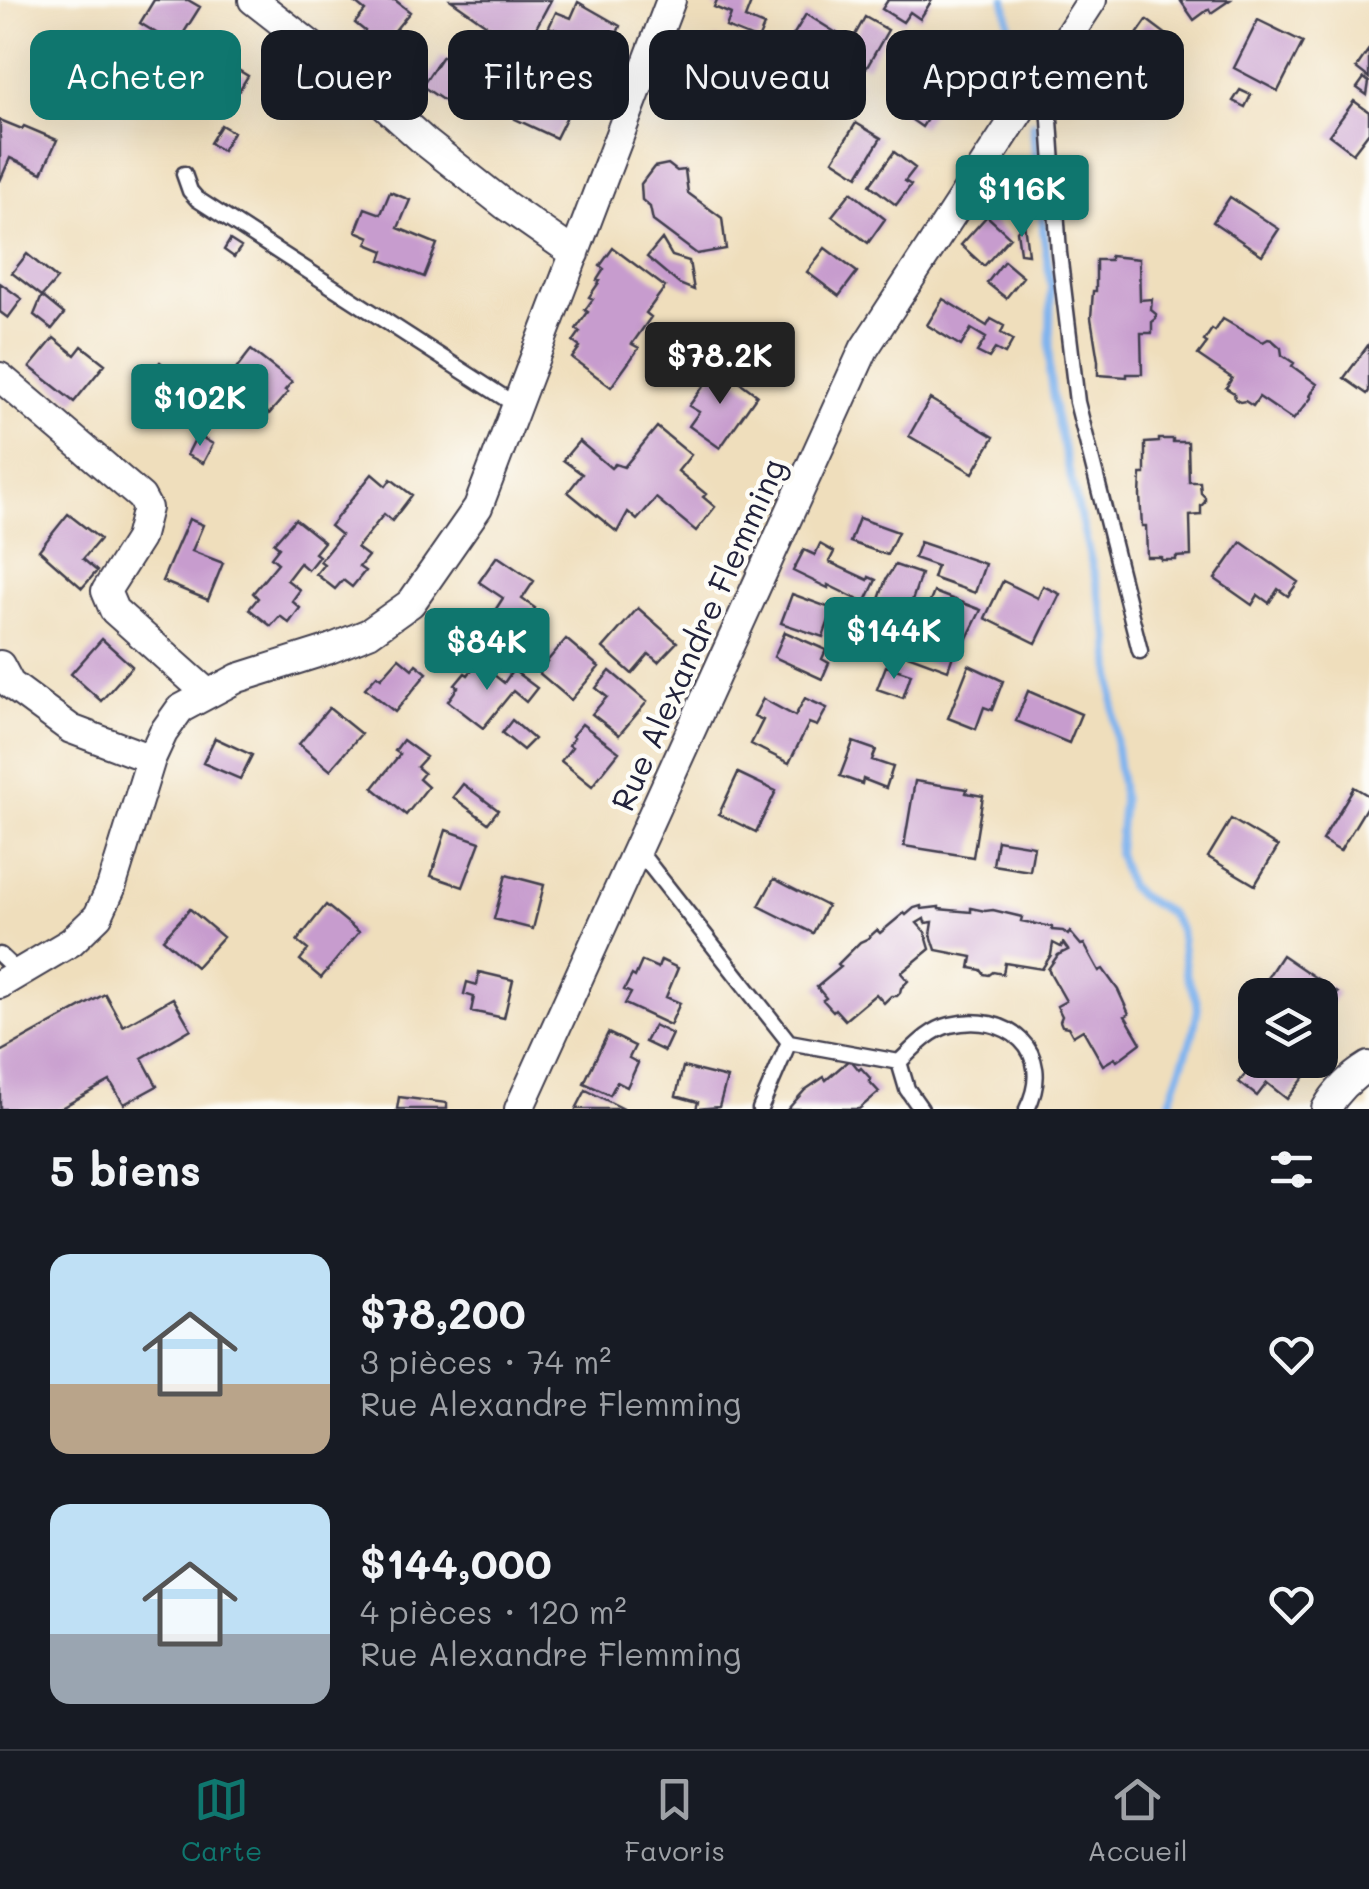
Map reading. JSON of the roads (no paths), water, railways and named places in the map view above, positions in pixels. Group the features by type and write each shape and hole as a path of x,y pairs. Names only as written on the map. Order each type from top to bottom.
{"street":[{"path":"253,0 358,82 451,163 575,254"},
{"path":"6,970 71,942 98,916 111,888 151,759 163,732 180,709 238,678 370,633 410,603 478,508 671,0"},
{"name":"Rue Alexandre Flemming","path":"1072,30 1092,0"},
{"name":"Rue Alexandre Flemming","path":"519,1109 864,348 1013,120"},
{"path":"0,378 141,497 147,508 139,539 106,592 108,600 114,610 208,693"},
{"path":"0,665 10,684 71,729 151,759"},
{"path":"1326,1109 1352,1076 1369,1066"}],"lane":[{"path":"1050,120 1059,253 1077,402 1140,651"},
{"path":"184,174 197,198 516,406"},
{"path":"638,850 789,1042 899,1062"},
{"path":"899,1062 933,1032 968,1022 992,1024 1010,1031 1030,1049 1037,1072 1035,1093 1027,1109"},
{"path":"760,1109 789,1042"},
{"path":"899,1062 920,1109"}],"waterway":[{"path":"1005,0 1010,30"},
{"path":"1033,124 1051,286 1049,371 1055,413 1110,639 1123,800 1118,853 1129,886 1169,913 1180,929 1186,974 1198,1009 1167,1109"}]}
